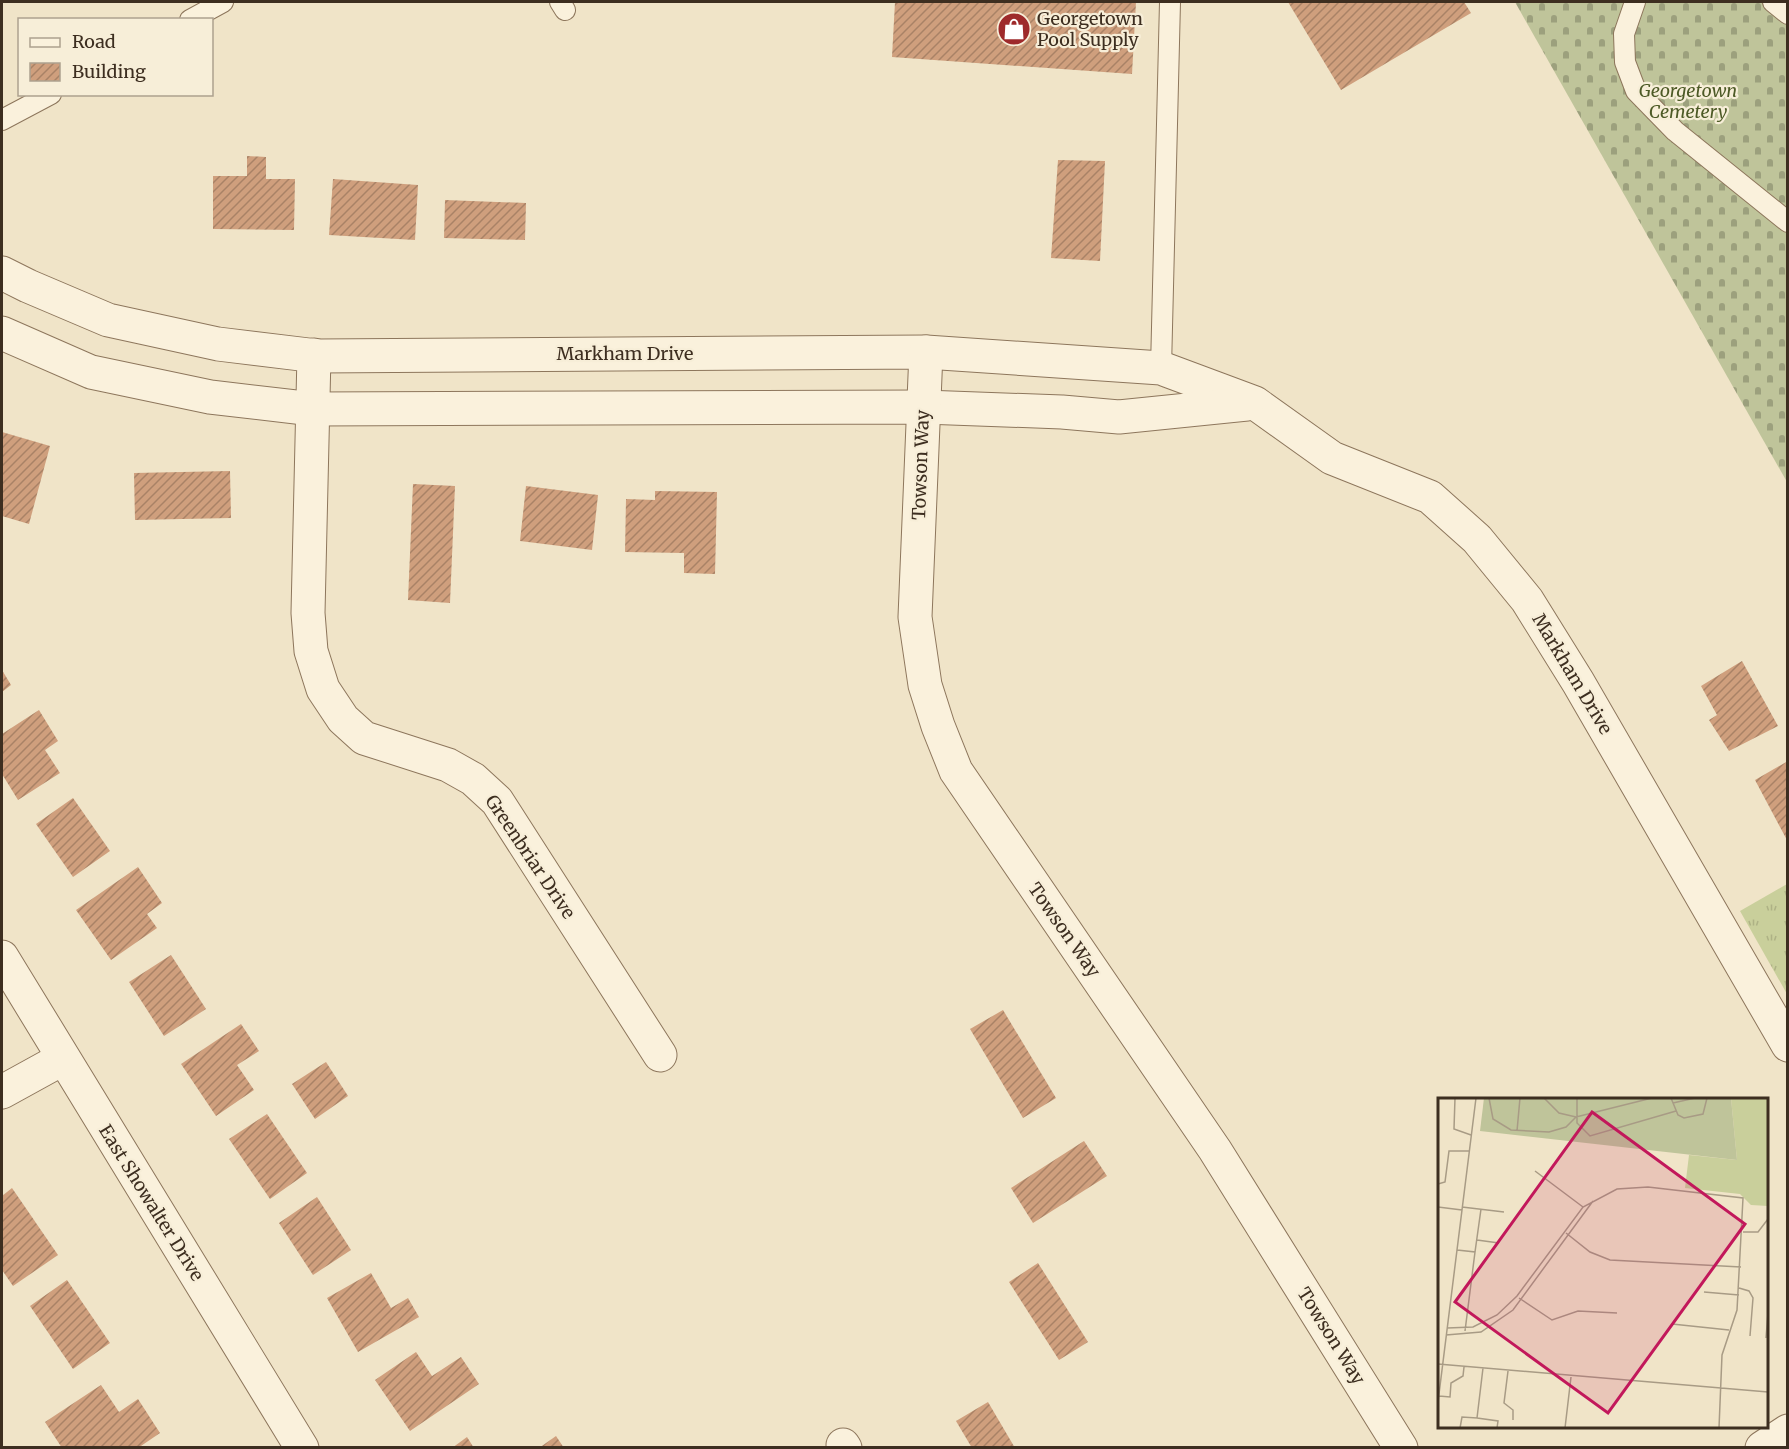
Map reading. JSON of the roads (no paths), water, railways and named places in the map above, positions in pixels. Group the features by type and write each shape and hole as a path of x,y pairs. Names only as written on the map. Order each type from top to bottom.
{"street":[{"name":"Markham Drive","path":"2,273 108,320 218,344 314,355 926,352 1161,368 1255,403 1332,458 1430,497 1477,539 1527,600 1578,682 1788,1045"},
{"path":"2,333 91,372 210,397 313,409 924,407 1062,412 1119,417 1255,403"},
{"name":"Towson Way","path":"926,352 915,617 925,685 956,771 1215,1150 1401,1448"},
{"name":"Greenbriar Drive","path":"314,355 308,613 310,651 323,688 343,719 364,738 447,765 473,779 497,801 660,1055"},
{"name":"East Showalter Drive","path":"2,957 62,1059 302,1448"},
{"path":"2,1092 62,1059"},
{"path":"1762,1448 1788,1431"}],"lane":[{"path":"194,18 223,2"},
{"path":"1161,368 1170,2"},
{"path":"1635,2 1624,34 1625,62 1636,91 1676,131 1788,222"},
{"path":"1773,2 1788,14"},
{"path":"2,120 47,96"}],"place":[{"name":"Georgetown Pool Supply","path":"1014,29"}],"park label":[{"name":"Georgetown Cemetery","path":"1688,101"}]}
